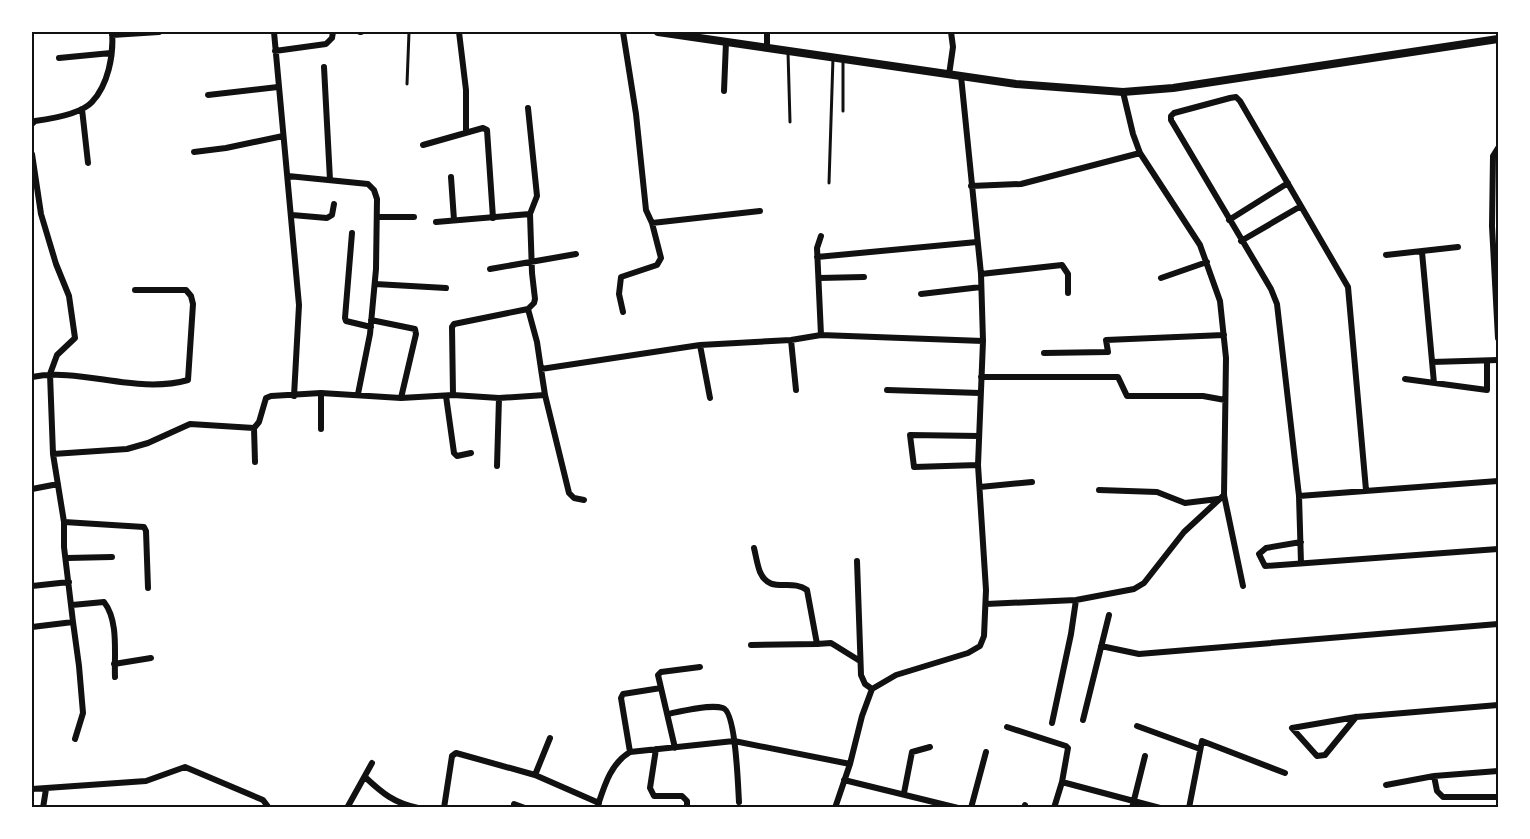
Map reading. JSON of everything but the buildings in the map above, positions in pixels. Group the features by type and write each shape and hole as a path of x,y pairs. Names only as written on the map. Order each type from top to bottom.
{"main road":[{"path":"664,32 1016,84 1124,92 1173,88 1498,39"}],"street":[{"path":"32,124 35,121 69,114 92,102 107,75 112,33 159,32"},
{"path":"273,32 299,305 294,396"},
{"path":"275,51 326,44 332,38 333,32"},
{"path":"459,32 466,90 466,132"},
{"path":"623,32 636,114 646,210 652,223 661,258 657,265 621,277 619,294 623,312"},
{"path":"767,32 767,47"},
{"path":"949,75 953,47 951,32"},
{"path":"724,91 726,42"},
{"path":"59,58 111,53"},
{"path":"324,67 330,180"},
{"path":"835,807 872,689 896,675 968,653 980,646 984,636 986,590 978,465 983,341 981,274 962,76"},
{"path":"208,95 278,87"},
{"path":"1124,92 1133,135 1140,153 1200,245 1220,301 1226,358 1221,497 1243,586"},
{"path":"1301,563 1299,496 1277,304 1271,289 1171,120 1174,113 1236,97 1240,100 1348,287 1366,490"},
{"path":"471,453 457,456 454,453 449,395 452,327 454,324 528,309 534,303 530,214 537,196 528,108"},
{"path":"82,109 88,163"},
{"path":"423,145 483,128 487,130 493,218"},
{"path":"194,152 283,136"},
{"path":"1498,148 1493,156 1492,226 1498,338"},
{"path":"971,186 1021,184 1140,153"},
{"path":"32,154 35,196 56,264 69,296 75,338 57,355 50,374 53,454 64,522 64,547 80,666 83,713 75,739"},
{"path":"288,176 368,184 372,186 377,199 375,284 371,323 358,394"},
{"path":"452,177 454,220"},
{"path":"1229,220 1288,183"},
{"path":"292,215 327,218 332,215 334,204"},
{"path":"1241,241 1301,206"},
{"path":"652,223 760,212"},
{"path":"436,222 530,214"},
{"path":"377,217 414,217"},
{"path":"352,233 346,321 415,329 416,334 400,398"},
{"path":"821,335 817,243 822,236"},
{"path":"817,257 977,242"},
{"path":"1386,255 1458,247"},
{"path":"1422,252 1434,383"},
{"path":"490,269 576,254"},
{"path":"1161,278 1207,262"},
{"path":"981,274 1062,265 1068,274 1068,293"},
{"path":"819,278 864,277"},
{"path":"375,284 446,288"},
{"path":"921,294 981,287"},
{"path":"32,377 50,374 154,385 188,380 193,304 191,296 186,290 135,290"},
{"path":"528,309 537,342 545,395 569,493 574,498 584,500"},
{"path":"541,369 700,345 791,340 821,335 983,341"},
{"path":"1044,353 1108,352 1106,340 1224,335"},
{"path":"791,340 796,390"},
{"path":"700,345 710,398"},
{"path":"1432,362 1498,360"},
{"path":"1405,379 1487,390 1487,362"},
{"path":"981,377 1118,377 1127,396 1203,396 1225,400"},
{"path":"887,390 980,393"},
{"path":"321,393 321,429"},
{"path":"255,462 254,428 259,422 266,398 270,396 321,393 400,398 449,395 499,398 545,395"},
{"path":"497,465 499,398"},
{"path":"53,454 127,449 148,443 190,424 254,428"},
{"path":"978,465 914,467 910,435 979,436"},
{"path":"1299,496 1498,481"},
{"path":"980,487 1032,483"},
{"path":"32,489 58,484"},
{"path":"1099,490 1157,492 1185,503 1221,497"},
{"path":"986,604 1076,600 1134,589 1144,583 1184,532 1221,497"},
{"path":"64,522 144,527 148,588"},
{"path":"1301,542 1266,548 1259,554 1265,566 1498,549"},
{"path":"753,548 760,573 769,583 777,586 800,585 807,590 817,644"},
{"path":"67,558 112,557"},
{"path":"857,561 861,675 865,684 872,689"},
{"path":"32,586 69,582"},
{"path":"1052,723 1076,600"},
{"path":"72,605 104,602 110,609 113,621 115,677"},
{"path":"1083,720 1108,615"},
{"path":"32,627 73,622"},
{"path":"1101,646 1139,654 1498,624"},
{"path":"751,645 831,643 860,661"},
{"path":"114,664 151,658"},
{"path":"675,748 659,673 700,667"},
{"path":"630,752 621,698 623,694 662,688"},
{"path":"1356,717 1322,756 1317,756 1292,728 1356,717 1498,705"},
{"path":"668,714 722,707 730,715 739,802"},
{"path":"1137,726 1200,749"},
{"path":"1007,727 1068,748 1062,782 1054,807"},
{"path":"535,775 550,738"},
{"path":"1189,807 1200,749 1204,740 1285,773"},
{"path":"444,807 454,754 535,775 598,805 610,773 630,752 734,741 850,764"},
{"path":"904,794 912,752 930,747"},
{"path":"656,749 651,794 654,796 682,796 687,801 687,807"},
{"path":"971,807 986,752"},
{"path":"1133,804 1144,756"},
{"path":"347,807 372,763"},
{"path":"32,789 146,781 185,768 263,800 269,807"},
{"path":"1386,785 1434,776 1498,771"},
{"path":"1434,776 1437,791 1443,797 1498,797"},
{"path":"365,777 381,792 401,804 418,807"},
{"path":"844,780 958,807"},
{"path":"1062,782 1133,804 1160,807"},
{"path":"42,807 46,789"},
{"path":"514,804 525,807"}],"lane":[{"path":"407,84 409,32"},
{"path":"788,50 790,122"},
{"path":"829,183 833,57"},
{"path":"843,58 843,111"}]}
